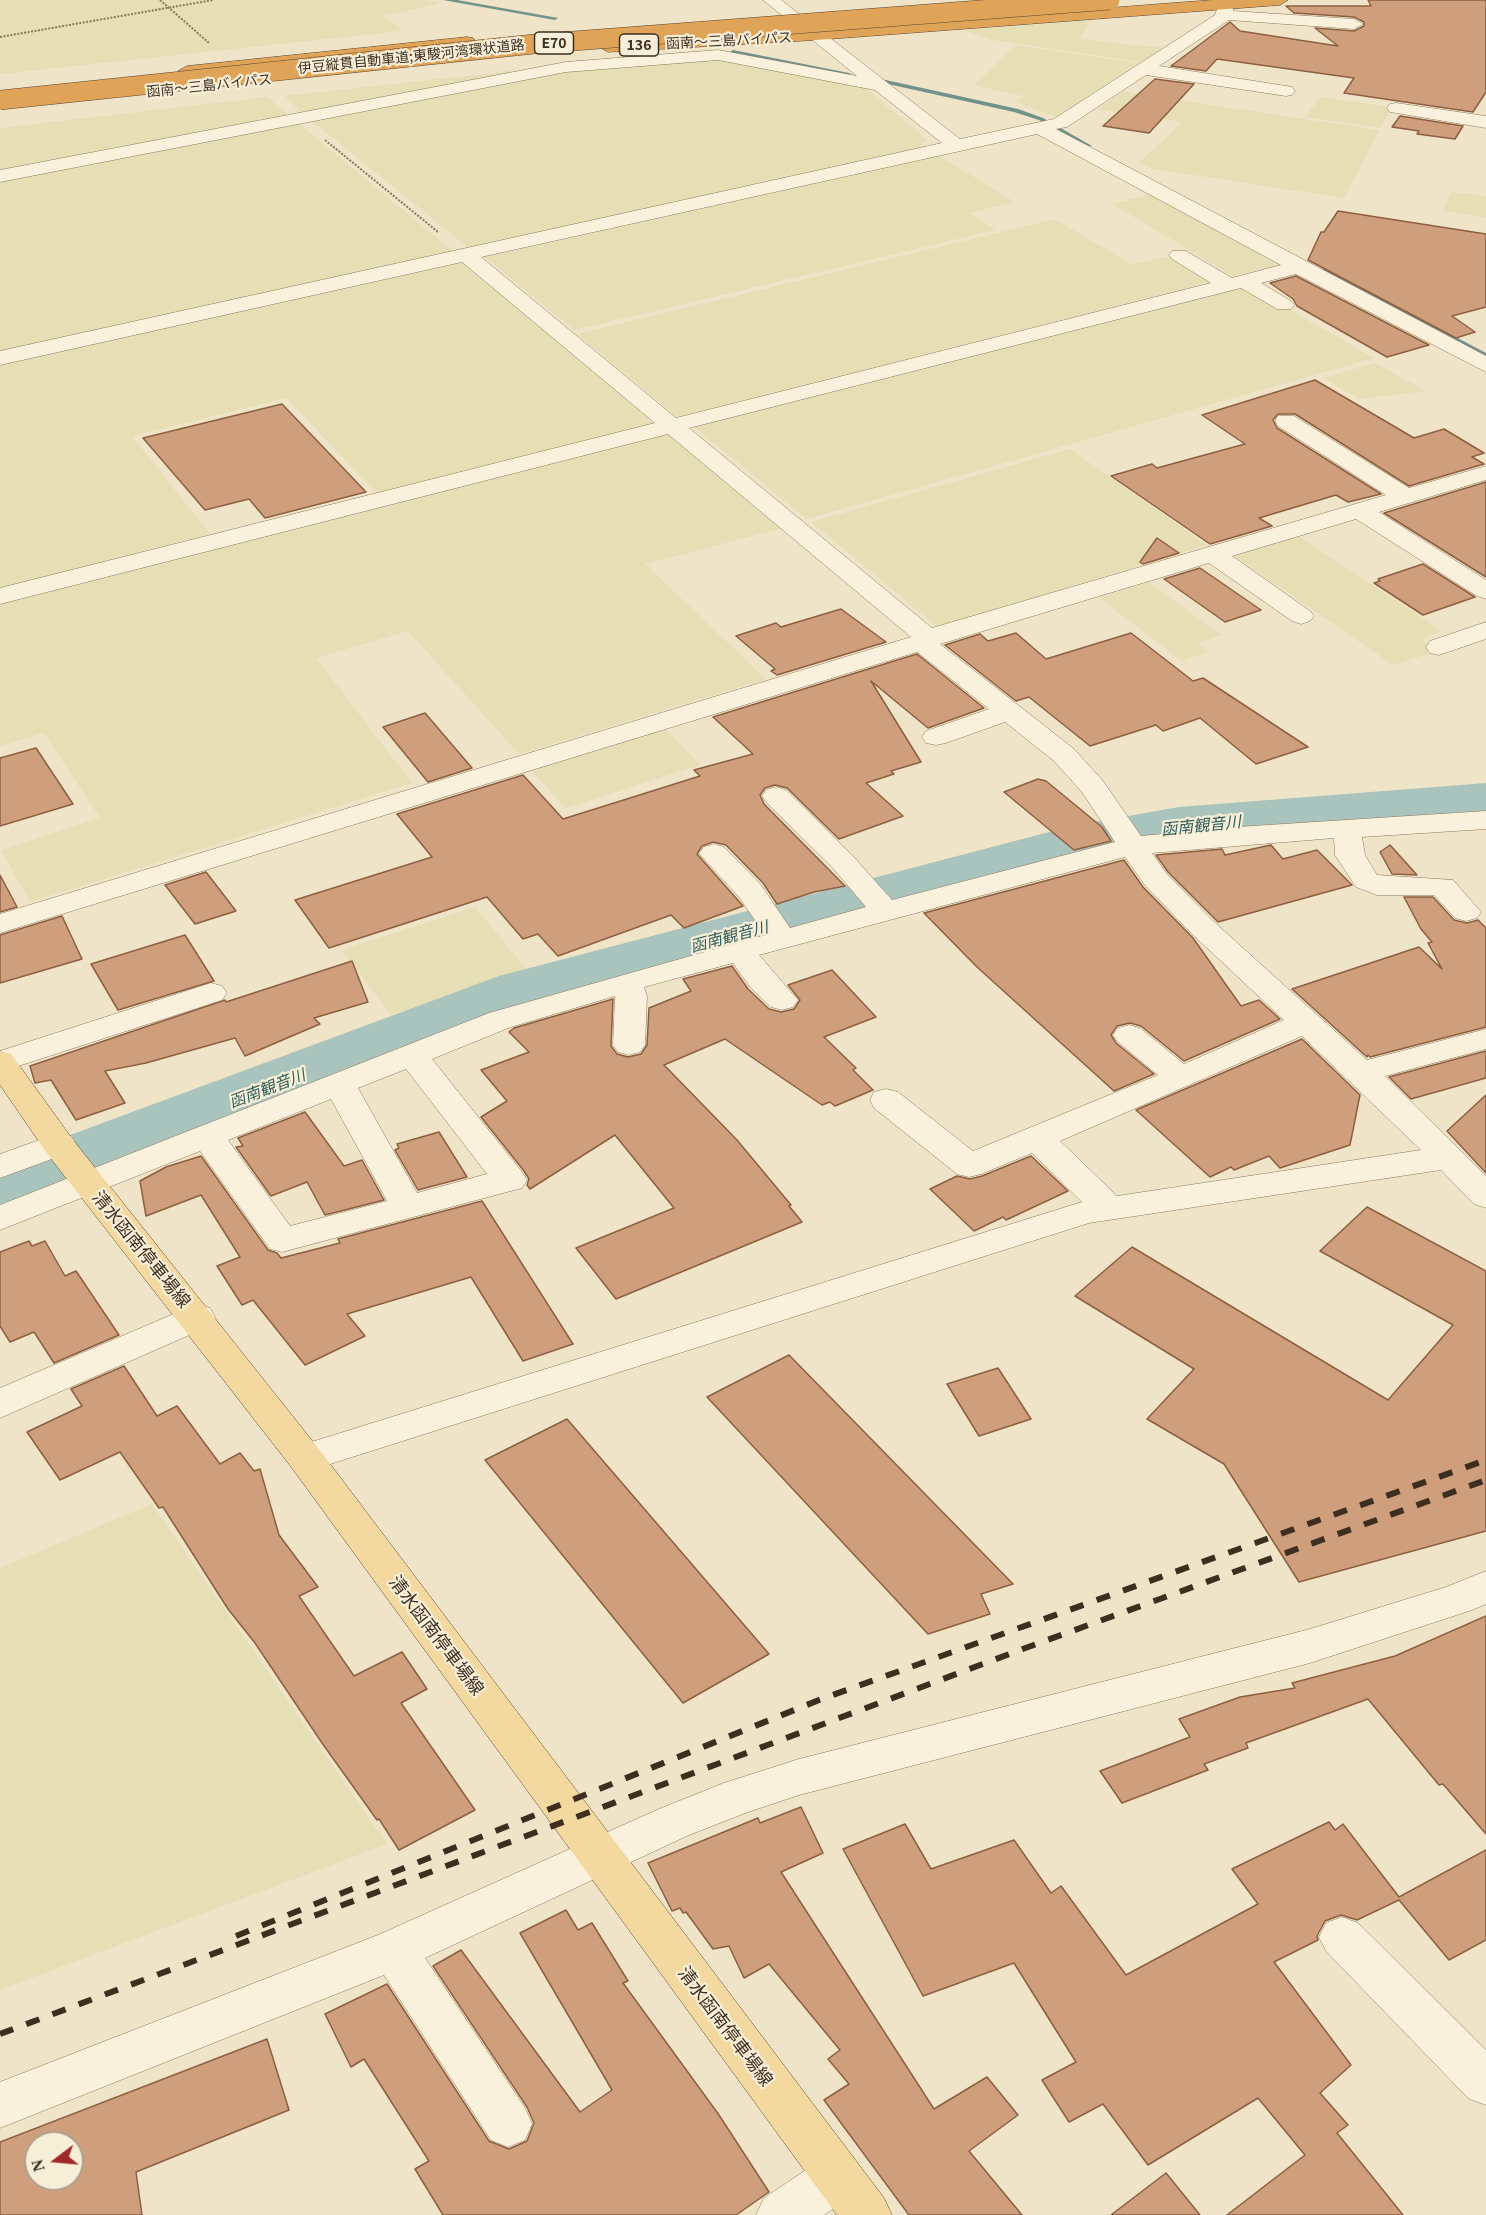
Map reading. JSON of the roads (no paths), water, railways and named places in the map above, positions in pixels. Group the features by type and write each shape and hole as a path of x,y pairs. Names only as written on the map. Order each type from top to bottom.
{"highway":[{"name":"函南～三島バイパス","path":"0,91 407,48 792,15 1069,0"},
{"name":"伊豆縦貫自動車道;東駿河湾環状道路","path":"0,100 534,44 1110,0"},
{"name":"函南～三島バイパス","path":"0,108 540,51 1225,9 1280,0"}],"main road":[{"name":"清水函南停車場線","path":"0,1061 73,1163 197,1317 305,1458 867,2215"}],"street":[{"path":"771,0 957,146"},
{"path":"0,358 1048,126 1143,69 1225,9 1354,24"},
{"path":"0,176 566,68 718,55 881,86"},
{"path":"1143,69 1286,91"},
{"path":"1396,108 1486,122"},
{"path":"1048,126 1299,267 1486,365"},
{"path":"466,255 1064,755 1093,787 1155,879 1202,927 1361,1072 1486,1197"},
{"path":"1179,255 1284,305"},
{"path":"0,596 1299,267"},
{"path":"1286,421 1406,497"},
{"path":"0,924 925,640 1486,473"},
{"path":"1359,510 1486,591"},
{"path":"1213,554 1300,616"},
{"path":"1439,647 1486,630"},
{"path":"936,737 1011,711"},
{"path":"776,796 878,901"},
{"path":"0,1167 73,1163 207,1136 500,1020 740,951 777,928 878,901 1132,846 1486,820"},
{"path":"1347,829 1350,855 1366,881 1377,886 1442,886 1466,912"},
{"path":"714,853 777,928"},
{"path":"740,951 761,980 782,1000"},
{"path":"627,982 631,996 629,1045"},
{"path":"0,1061 211,993"},
{"path":"886,1100 969,1166 1181,1078 1306,1022"},
{"path":"1129,1035 1181,1078"},
{"path":"1361,1072 1486,1039"},
{"path":"207,1136 282,1240 510,1180 412,1055"},
{"path":"339,1083 408,1208"},
{"path":"1037,1138 1110,1209"},
{"path":"305,1458 1088,1212 1446,1158"},
{"path":"0,1218 73,1163"},
{"path":"0,1404 197,1317"},
{"path":"0,2105 394,1950 674,1822 798,1777 1310,1646 1458,1599 1486,1587"},
{"path":"1342,1937 1486,2083"},
{"path":"394,1950 508,2124"},
{"path":"781,2215 838,2177"}],"waterway":[{"path":"446,0 555,18"},
{"path":"733,52 849,75"},
{"path":"872,79 1016,110 1041,119 1089,146"},
{"path":"1324,271 1486,356"},
{"name":"函南観音川","path":"0,1189 523,991 1072,845 1179,826 1486,802"}],"railway":[{"path":"236,1936 819,1700 1486,1460"},
{"path":"0,2034 1020,1650 1486,1480"}]}
